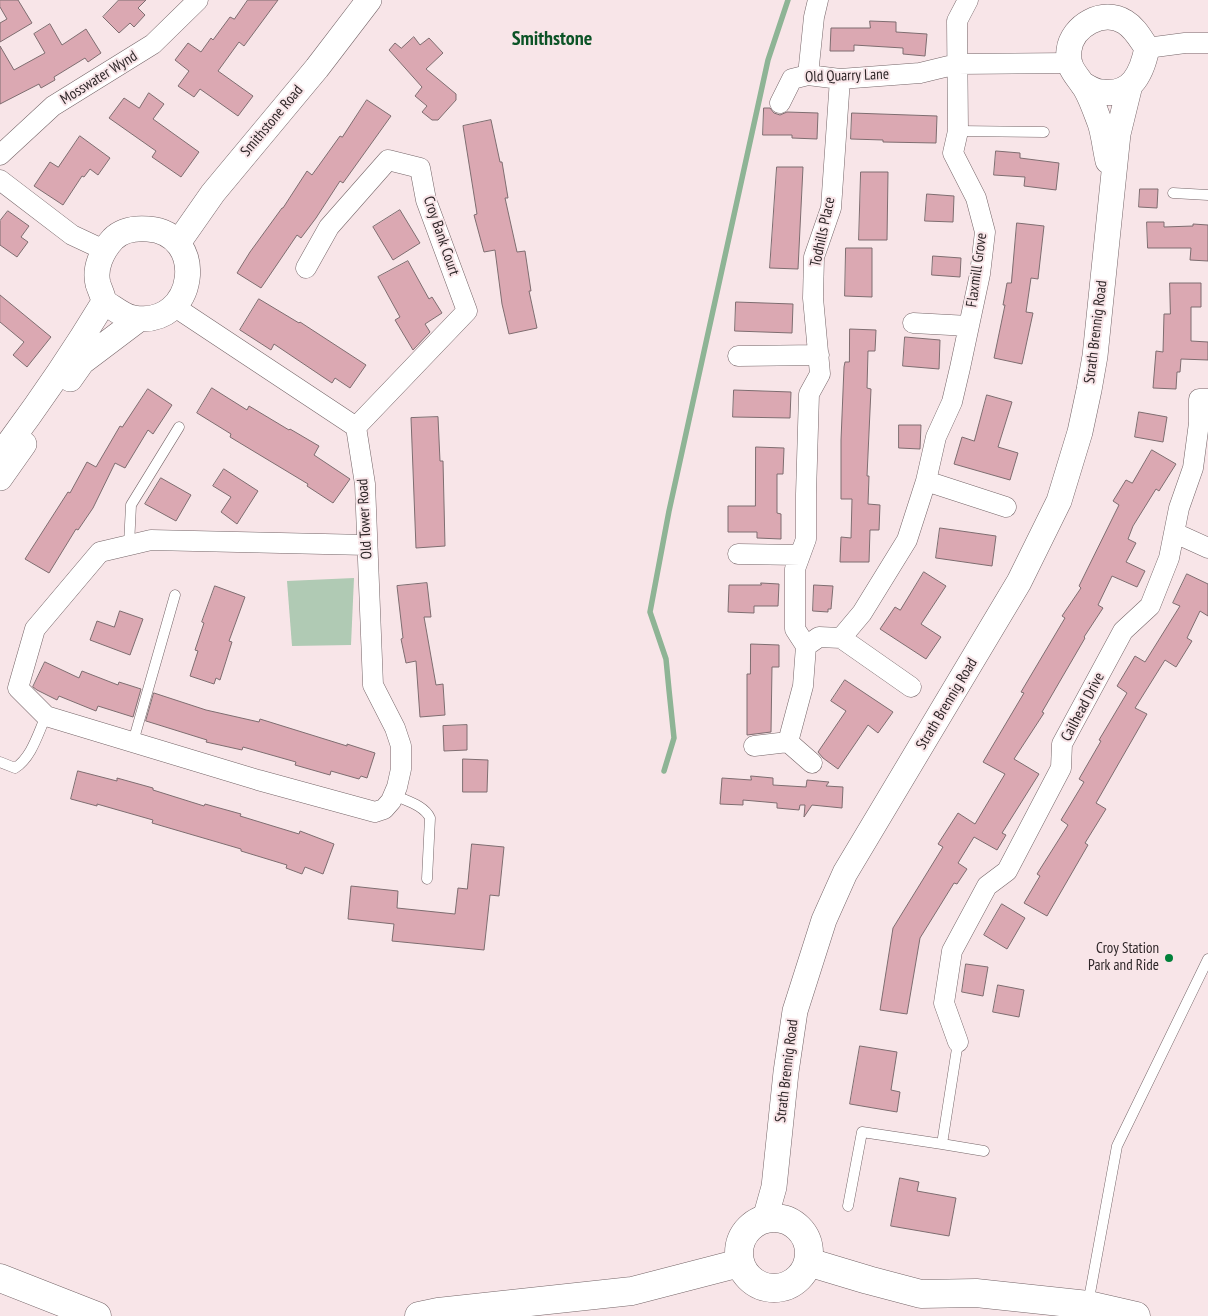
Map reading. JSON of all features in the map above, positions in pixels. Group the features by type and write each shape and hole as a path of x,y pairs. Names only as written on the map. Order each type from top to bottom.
{"main road":[{"path":"777,1218 787,1220 804,1235 808,1246 808,1262 802,1275 793,1283 783,1287 771,1288 753,1282 740,1264 739,1249 742,1238 755,1224 765,1219 777,1218"},
{"path":"808,1262 921,1294 976,1293 1088,1305 1136,1316"},
{"path":"419,1316 438,1312 632,1291 740,1264"},
{"path":"0,1278 97,1316"}],"street":[{"name":"Mosswater Wynd","path":"0,155 53,106 153,44 198,0"},
{"name":"Smithstone Road","path":"178,243 213,193 317,68 369,0"},
{"path":"808,74 814,17 818,0"},
{"name":"Flaxmill Grove","path":"841,638 862,613 907,540 926,481 936,436 952,402 980,274 985,232 976,198 953,152 958,131 957,20 968,0"},
{"path":"1084,25 1092,0"},
{"path":"1070,63 1069,50 1075,34 1084,25 1098,18 1110,18 1120,10 1146,48 1185,43 1208,43"},
{"name":"Strath Brennig Road","path":"765,1219 774,1187 786,1072 795,1010 824,920 845,873 1019,582 1059,501 1080,432 1089,390 1118,134 1130,85 1139,75 1146,48"},
{"name":"Old Quarry Lane","path":"780,103 792,79 808,74 840,79 920,73 957,64 1070,63"},
{"name":"Strath Brennig Road","path":"1070,63 1075,75 1084,85 1100,124 1113,183"},
{"name":"Todhills Place","path":"806,646 795,629 795,569 806,539 810,394 820,374 813,298 814,257 831,208 840,79"},
{"path":"1084,85 1100,92 1113,92 1130,85"},
{"name":"Croy Bank Court","path":"306,268 329,227 388,160 420,168 426,200 467,311 356,427"},
{"path":"0,180 72,235 104,250"},
{"path":"139,228 154,229 168,235 178,243 184,253 189,269 186,289 175,307 154,319 132,318 104,302 98,282 98,264 104,250 114,238 122,233 139,228"},
{"path":"0,454 79,344 104,302"},
{"path":"175,307 356,427"},
{"path":"0,478 82,362 139,318"},
{"name":"Flaxmill Grove","path":"913,323 969,326"},
{"path":"738,356 819,355"},
{"name":"Cailhead Drive","path":"958,1042 944,1003 952,951 987,886 1007,871 1061,768 1062,744 1123,631 1150,606 1169,558 1179,508 1193,468 1199,423 1199,399 1208,399"},
{"name":"Old Tower Road","path":"356,427 365,484 373,685 395,728 400,746 401,769 394,795"},
{"path":"926,481 1006,507"},
{"path":"1175,532 1208,548"},
{"path":"367,545 151,540 100,552 35,629 18,688 46,716 258,780 375,812 384,809 394,795"},
{"path":"738,554 800,555"},
{"path":"788,742 803,686 806,646 819,637 841,638 910,687"},
{"path":"754,746 788,742 812,763"}],"lane":[{"path":"958,131 1044,132"},
{"path":"1173,193 1208,195"},
{"path":"129,545 131,506 179,426"},
{"path":"132,742 176,595"},
{"path":"0,762 15,768 23,762 46,716"},
{"path":"394,795 428,812 430,818 427,878"},
{"path":"1088,1305 1117,1146 1208,959"},
{"path":"942,1144 958,1042"},
{"path":"848,1206 862,1132 984,1151"}],"green space":[{"path":"354,578 351,645 292,646 287,581"}],"building":[{"path":"0,0 18,0 32,23 0,42 0,23 7,19 0,7"},
{"path":"119,0 146,0 138,8 145,15 134,27 130,23 119,33 103,17"},
{"path":"248,0 278,0 244,46 239,42 218,71 253,96 238,116 200,89 194,97 178,86 189,71 175,60 188,43 201,52 211,38 213,40 230,17 234,19"},
{"path":"870,21 896,22 896,32 927,34 925,56 903,54 903,48 854,45 854,51 830,51 831,28 870,28"},
{"path":"50,24 62,45 86,29 101,53 88,62 85,58 54,77 55,80 41,88 39,84 0,104 0,46 14,70 45,53 34,34"},
{"path":"414,37 420,45 429,38 443,53 426,69 456,94 456,100 438,120 432,120 422,112 427,106 415,96 422,87 389,50 395,43 401,48"},
{"path":"149,93 164,104 153,119 199,152 181,177 152,157 156,151 109,118 124,98 139,108"},
{"path":"367,100 391,116 343,183 340,181 301,238 297,235 261,288 237,273 307,171 312,175 340,136 342,137"},
{"path":"764,108 770,108 774,113 780,115 787,112 818,113 817,139 792,138 792,135 763,135"},
{"path":"852,113 937,116 936,143 851,139"},
{"path":"491,120 500,162 502,162 508,198 505,198 517,252 525,251 531,291 529,291 537,328 509,334 502,304 495,250 484,252 474,215 477,214 463,126"},
{"path":"80,136 110,158 98,175 90,169 84,177 82,176 63,205 34,186 50,162 58,167"},
{"path":"996,151 1020,153 1020,158 1059,163 1056,190 1024,186 1025,177 994,175"},
{"path":"777,167 803,167 798,269 770,268"},
{"path":"861,172 888,172 887,240 859,240"},
{"path":"1140,189 1158,189 1157,208 1139,207"},
{"path":"927,194 954,196 953,222 925,221"},
{"path":"400,210 420,243 393,260 373,227"},
{"path":"8,211 29,226 21,237 28,242 17,257 0,245 0,221"},
{"path":"1147,222 1164,222 1164,227 1193,226 1193,224 1208,225 1208,261 1190,260 1191,248 1148,248"},
{"path":"1017,223 1044,226 1038,279 1031,278 1026,312 1033,313 1022,364 994,358 1005,305 1003,305 1007,283 1011,283"},
{"path":"846,248 872,248 872,297 845,296"},
{"path":"933,256 961,258 960,277 932,275"},
{"path":"408,261 429,299 432,297 442,313 425,324 430,332 413,350 395,320 400,317 378,277"},
{"path":"1170,283 1201,283 1201,307 1191,307 1191,341 1208,342 1208,360 1181,359 1180,372 1177,372 1176,389 1153,388 1156,351 1163,352 1164,314 1170,314"},
{"path":"0,295 51,337 27,367 13,355 24,342 0,322"},
{"path":"259,299 300,322 366,365 350,388 335,378 332,383 274,344 271,350 240,330"},
{"path":"736,302 793,304 792,333 735,331"},
{"path":"850,329 876,330 875,351 868,351 867,388 871,389 867,476 869,476 868,504 880,505 879,530 870,530 869,562 840,562 841,537 851,538 852,499 841,499 844,367 845,362 849,362"},
{"path":"905,337 940,340 939,369 903,366"},
{"path":"212,388 247,410 249,406 319,446 314,455 350,479 333,503 307,486 308,484 230,437 231,434 197,413"},
{"path":"148,389 172,405 153,434 148,430 125,468 115,463 93,508 78,530 76,529 49,573 25,559 68,492 70,493 87,462 96,467 120,426 122,427"},
{"path":"734,390 791,392 790,418 733,417"},
{"path":"987,395 1012,402 998,447 1018,453 1010,480 954,464 962,437 974,441"},
{"path":"1139,412 1167,417 1163,442 1135,437"},
{"path":"438,417 440,461 443,461 445,546 416,548 411,418"},
{"path":"899,425 921,425 920,449 899,448"},
{"path":"756,447 784,448 783,474 777,474 777,513 781,514 781,539 757,538 757,532 728,532 728,506 755,506"},
{"path":"1152,450 1176,464 1159,491 1156,489 1133,526 1128,539 1136,543 1126,562 1145,571 1137,587 1112,576 1098,605 1103,608 1084,637 1042,712 1044,713 1014,759 1039,774 1002,833 1006,835 997,850 974,837 958,863 967,869 957,884 954,883 920,938 907,1014 880,1010 893,928 943,847 938,844 958,813 975,824 1005,774 983,762 1024,693 1021,692 1065,618 1062,616 1081,588 1079,586 1119,505 1113,501 1126,480 1132,483"},
{"path":"224,469 258,491 237,524 221,512 231,497 213,486"},
{"path":"161,478 191,495 176,521 145,504"},
{"path":"940,528 996,536 992,566 936,558"},
{"path":"924,572 946,586 921,624 941,637 926,659 880,629 895,607 900,610"},
{"path":"1187,574 1208,584 1208,616 1200,611 1187,638 1192,641 1176,667 1165,660 1135,708 1147,714 1096,803 1106,809 1085,843 1088,845 1047,916 1024,903 1040,876 1037,874 1068,825 1061,820 1084,782 1079,779 1101,741 1099,740 1127,693 1117,686 1135,656 1145,662 1180,606 1173,603"},
{"path":"427,583 431,617 424,617 436,685 443,684 445,715 420,717 416,661 406,663 401,639 403,638 397,586"},
{"path":"761,583 779,584 778,606 754,606 754,613 728,612 729,585 761,585"},
{"path":"814,585 833,586 831,609 828,609 828,612 813,611"},
{"path":"215,586 245,597 229,641 232,642 220,680 216,678 214,684 190,676 198,651 195,650 204,623 202,622"},
{"path":"120,611 143,619 130,655 90,640 97,621 114,627"},
{"path":"751,644 779,645 779,667 772,667 771,732 747,735 747,674 750,674"},
{"path":"45,662 79,678 82,671 118,685 119,682 141,689 133,717 98,706 96,711 59,696 57,700 37,690 33,687"},
{"path":"845,680 893,712 878,733 868,725 838,769 818,752 846,711 831,701"},
{"path":"154,693 206,710 259,722 260,719 375,753 367,778 361,776 359,779 331,771 330,775 295,765 296,762 243,747 242,750 206,742 207,740 146,721"},
{"path":"467,725 467,750 444,751 443,726"},
{"path":"463,759 488,760 487,792 463,792"},
{"path":"78,771 117,781 117,778 153,788 153,790 204,806 205,804 241,814 240,816 299,834 300,831 334,844 323,874 305,867 302,874 286,868 287,865 241,851 241,849 152,823 153,820 97,804 97,806 71,799"},
{"path":"751,776 773,778 773,785 806,787 807,780 829,782 826,786 843,787 842,808 812,805 804,817 805,805 800,805 799,810 777,808 777,803 743,800 743,805 720,804 722,778 751,780"},
{"path":"472,844 504,847 499,896 490,895 484,950 392,941 394,924 348,919 351,886 398,891 397,908 455,914 458,888 467,889"},
{"path":"1002,904 1025,918 1007,949 984,935"},
{"path":"966,964 988,967 983,996 962,992"},
{"path":"998,985 1024,990 1019,1017 993,1012"},
{"path":"860,1046 897,1052 891,1090 900,1092 897,1112 850,1104"},
{"path":"900,1178 919,1182 917,1191 956,1198 949,1236 891,1226"}],"waterway":[{"path":"664,771 674,738 666,659 650,612 669,511 768,60 788,0"}],"place":[{"name":"Croy Station Park and Ride","path":"1169,958"}],"district":[{"name":"Smithstone","path":"552,39"}]}
